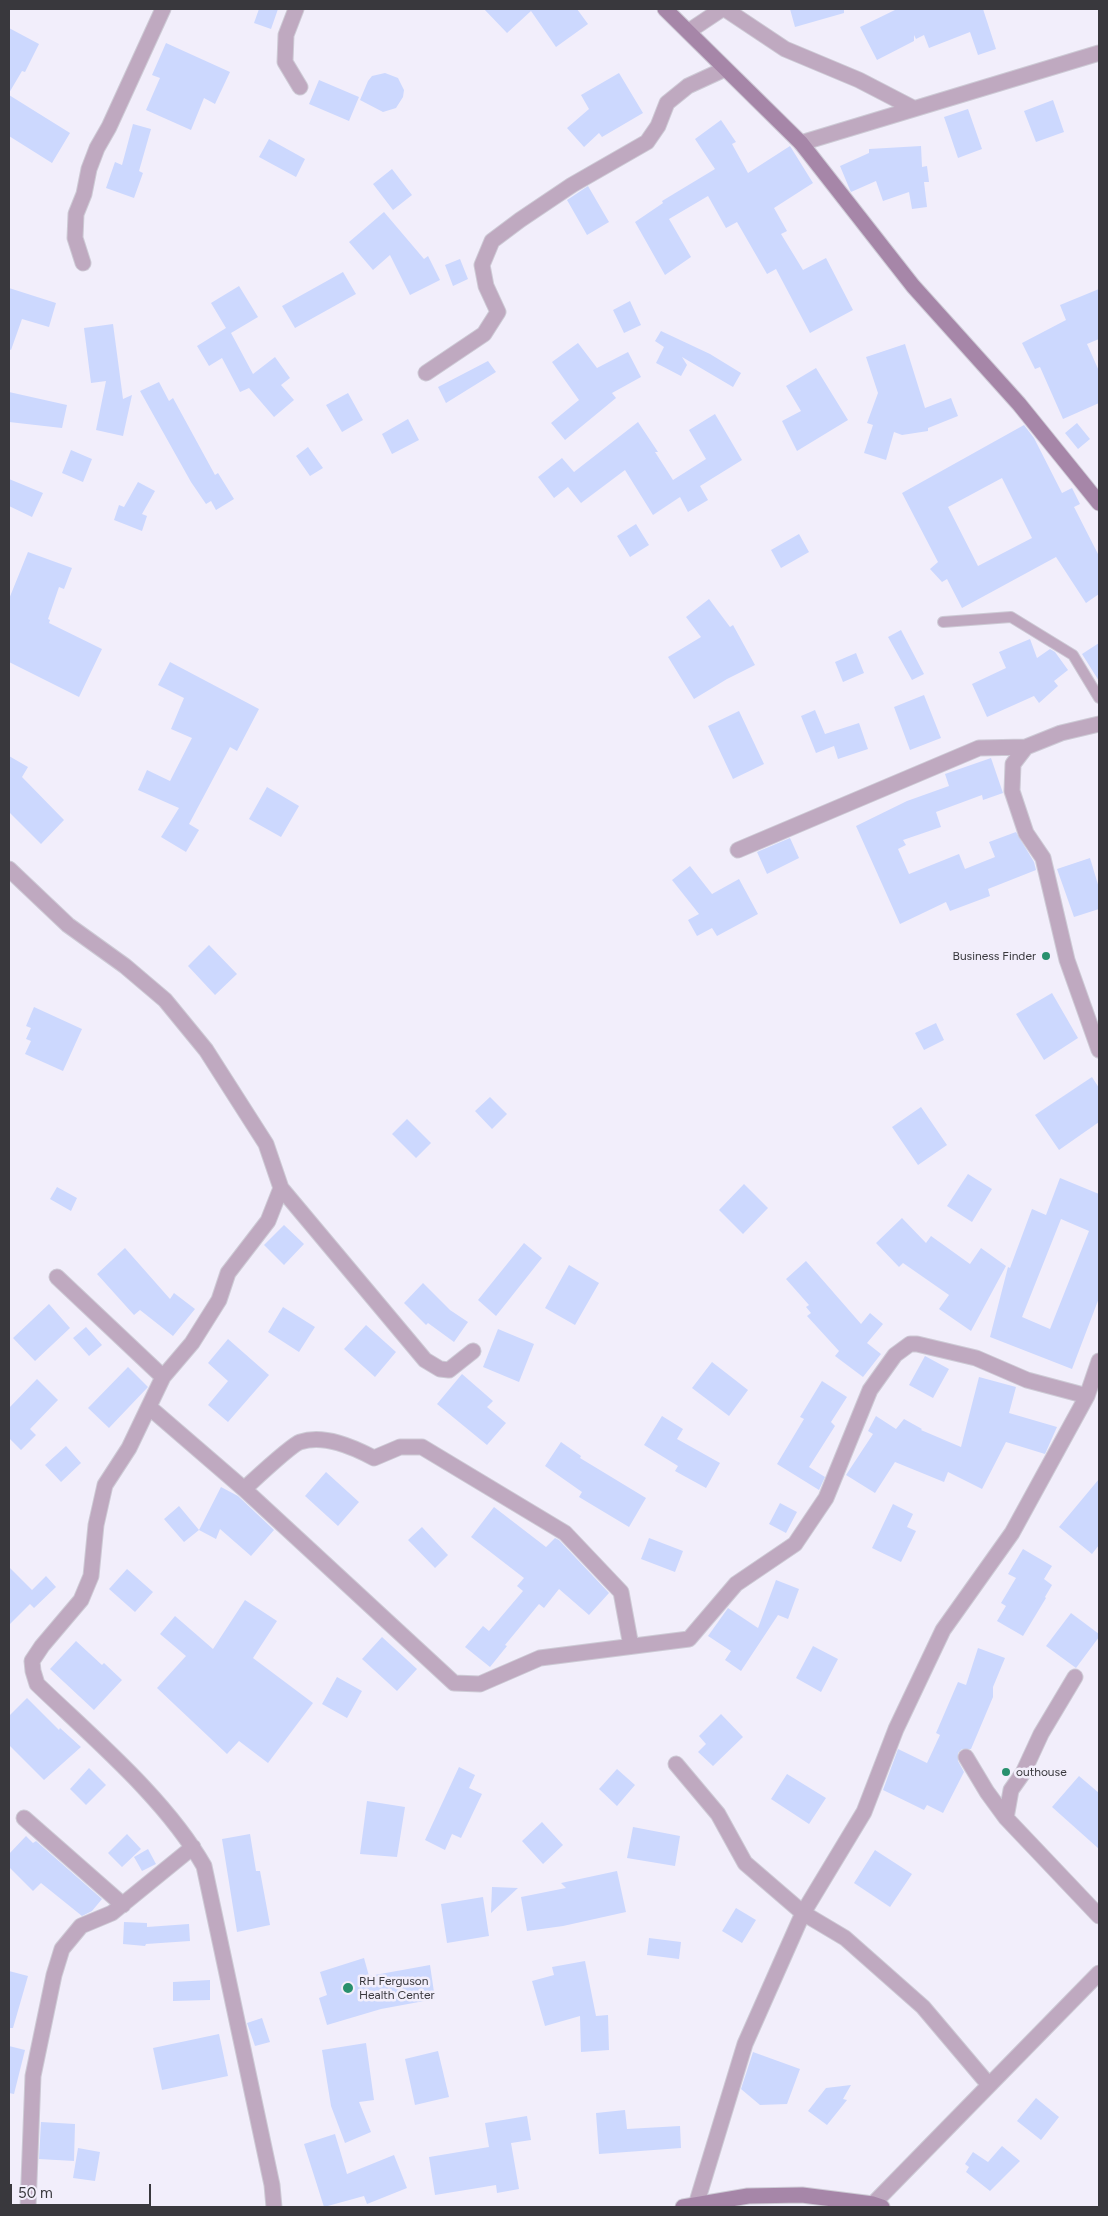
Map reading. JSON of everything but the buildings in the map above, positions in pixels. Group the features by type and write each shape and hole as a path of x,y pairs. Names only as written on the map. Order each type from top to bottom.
{"street":[{"path":"83,263 75,238 76,214 84,194 89,169 97,148 112,120 163,9"},
{"path":"296,9 286,35 285,62 300,87"},
{"path":"665,9 800,143 913,286 1019,404 1099,503"},
{"path":"689,32 723,9 785,49 859,80 913,108"},
{"path":"800,143 1099,53"},
{"path":"426,373 484,334 498,312 486,286 482,265 492,241 572,185 647,142 658,126 667,103 688,86 725,69"},
{"path":"738,850 979,748 1026,747 1061,733 1099,724"},
{"path":"1026,747 1012,764 1012,791 1026,833 1043,858 1067,960 1099,1050"},
{"path":"9,869 68,925 124,966 165,1000 206,1050 266,1144 281,1188 426,1360 440,1369 449,1370 473,1351"},
{"path":"274,2207 272,2185 204,1866 193,1847 152,1796 37,1684 32,1661 80,1600 91,1576 96,1525 106,1485 129,1448 163,1377 192,1343 219,1300 228,1273 268,1221 281,1188"},
{"path":"57,1277 163,1377"},
{"path":"149,1407 244,1489 454,1683 480,1684 540,1658 688,1639 736,1584 795,1544 826,1498 870,1390 895,1355 910,1344 976,1358 1027,1380 1087,1396"},
{"path":"1099,1361 1087,1396 1012,1533 942,1630 896,1729 864,1812 804,1913 745,2044 689,2206 748,2196 802,2195 878,2206 989,2085 1099,1973"},
{"path":"244,1489 299,1442 324,1440 357,1449 374,1458 400,1447 422,1447 565,1533 621,1592 631,1646"},
{"path":"1006,1818 1011,1790 1023,1773 1041,1734 1074,1677"},
{"path":"966,1757 987,1792 1006,1818 1099,1916"},
{"path":"676,1764 718,1814 745,1863 804,1913 844,1938 922,2007 989,2085"},
{"path":"24,1818 123,1905"},
{"path":"28,2207 33,2076 54,1975 62,1949 81,1926 112,1913 193,1847"}],"lane":[{"path":"943,622 1011,617 1073,655 1099,698"}],"place":[{"name":"Business Finder","path":"1046,956"},
{"name":"outhouse","path":"1006,1772"},
{"name":"RH Ferguson Health Center","path":"348,1988"}]}
